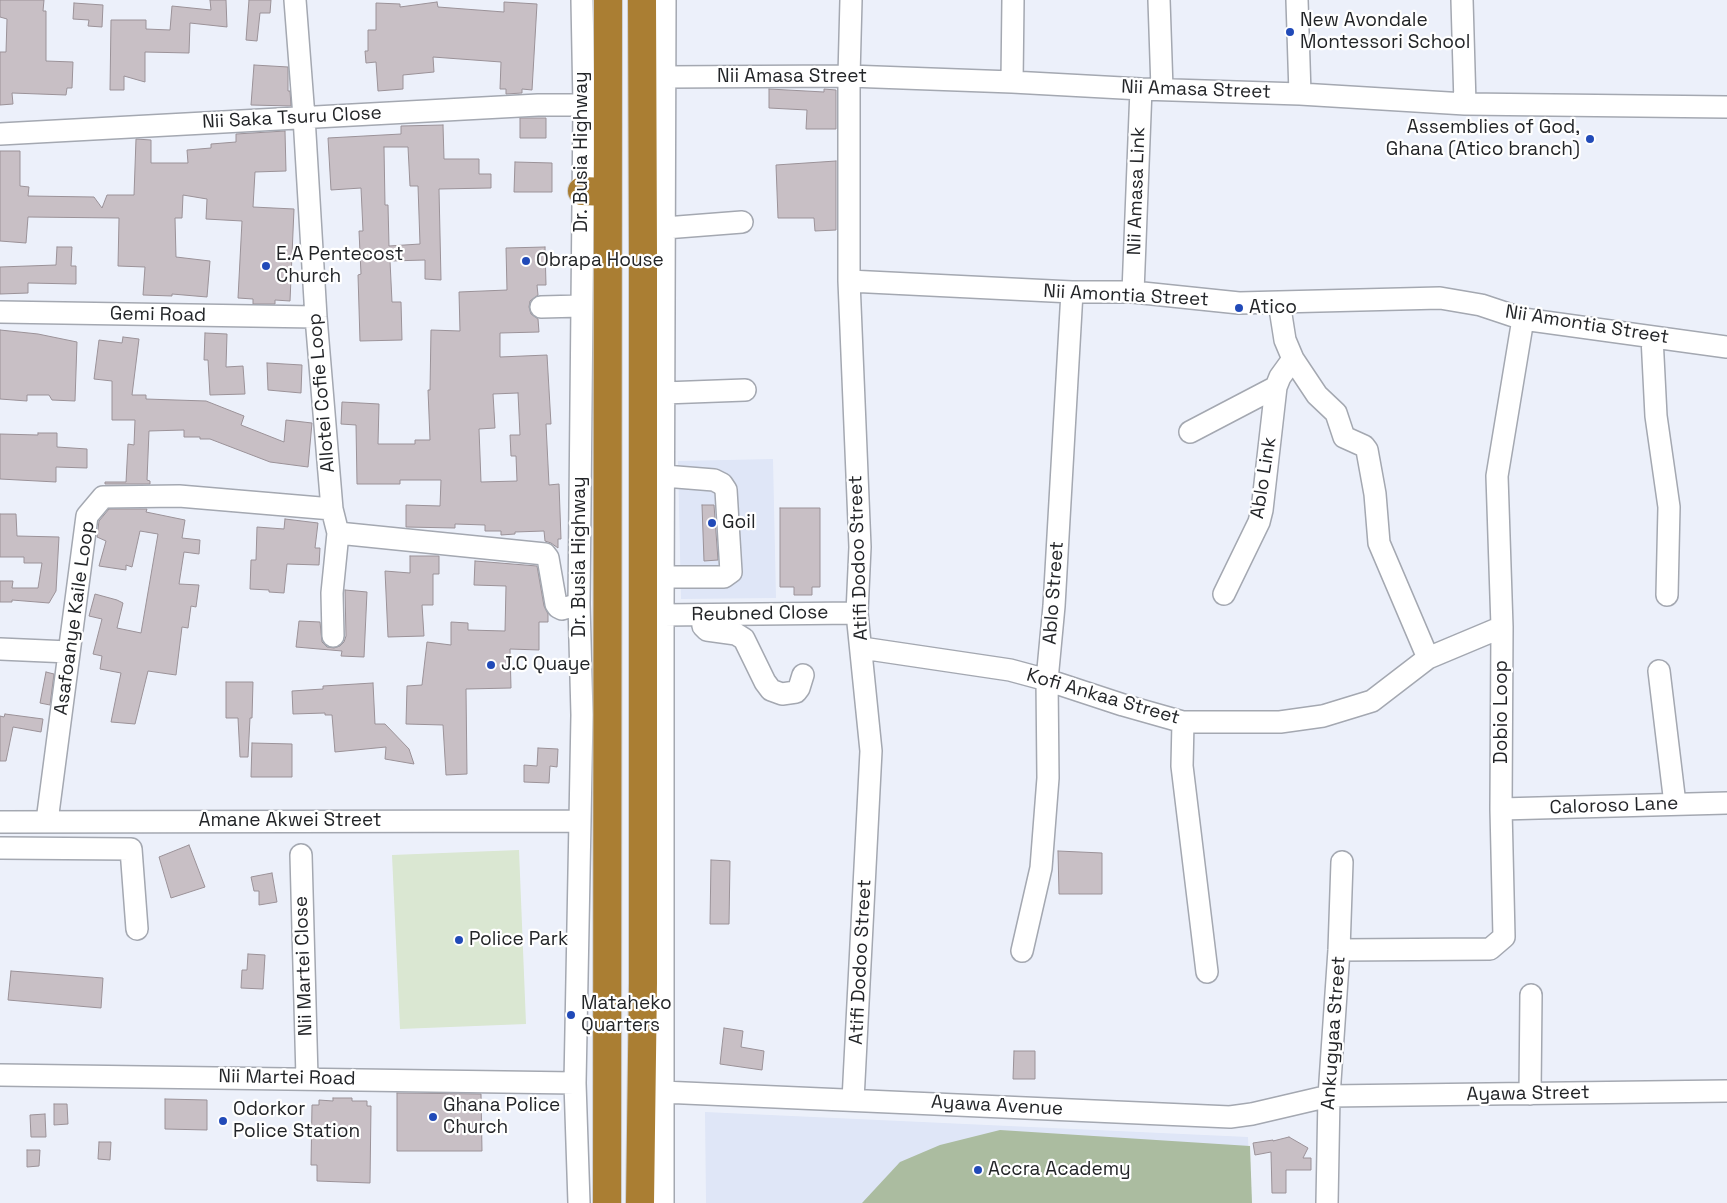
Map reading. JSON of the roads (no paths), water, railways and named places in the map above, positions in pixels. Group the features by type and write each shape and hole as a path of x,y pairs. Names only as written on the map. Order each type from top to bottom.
{"highway":[{"name":"Dr. Busia Highway","path":"607,1203 594,191 608,0"},
{"path":"640,1203 643,983 642,0"}],"street":[{"name":"Allotei Cofie Loop","path":"295,0 316,317 332,509 338,533 332,593 333,636"},
{"name":"Dr. Busia Highway","path":"579,1203 574,1083 582,715 579,604 581,306 594,191 584,105 582,0"},
{"path":"663,1203 666,0"},
{"name":"Atifi Dodoo Street","path":"851,0 849,281 860,547 857,613 871,751 853,1100"},
{"path":"1012,82 1013,0"},
{"name":"Nii Amasa Link","path":"1133,292 1159,0"},
{"path":"1297,0 1300,94"},
{"path":"1462,0 1465,104"},
{"name":"Nii Amasa Street","path":"666,77 849,76 1300,94 1465,104 1727,107"},
{"name":"Nii Saka Tsuru Close","path":"0,134 538,105 584,105"},
{"path":"665,228 742,222"},
{"name":"Nii Amontia Street","path":"849,281 1072,292 1133,292 1238,303 1440,298 1481,305 1523,319 1727,348"},
{"name":"Ablo Street","path":"1022,951 1042,868 1048,778 1047,680 1054,606 1072,292"},
{"path":"1279,302 1285,340 1293,359 1317,396 1336,413 1344,437 1364,446 1367,450 1375,494 1379,543 1428,658"},
{"path":"541,307 581,306"},
{"name":"Gemi Road","path":"0,312 316,317"},
{"name":"Dobio Loop","path":"1339,950 1490,949 1504,937 1501,809 1502,627 1497,476 1523,319"},
{"path":"1652,337 1656,416 1669,507 1667,595"},
{"name":"Ablo Link","path":"1224,594 1261,516 1276,387 1280,377 1293,359"},
{"path":"1190,432 1276,387"},
{"path":"664,393 744,390"},
{"path":"664,476 714,480 722,484 726,490 730,572 724,577 664,577"},
{"name":"Asafoanye Kaile Loop","path":"47,821 87,516 103,497 180,496 332,509"},
{"path":"338,533 545,554 548,558 558,607 562,609 579,604"},
{"name":"Reubned Close","path":"663,615 857,613"},
{"path":"702,615 703,626 707,630 736,634 744,639 765,682 771,690 782,694 796,692 800,688 803,675"},
{"name":"Kofi Ankaa Street","path":"862,648 1010,670 1183,722 1280,722 1323,716 1372,701 1428,658 1502,627"},
{"path":"0,650 69,652"},
{"path":"1659,671 1676,804"},
{"path":"1183,722 1182,766 1207,972"},
{"name":"Caloroso Lane","path":"1501,809 1727,803"},
{"name":"Amane Akwei Street","path":"0,822 580,821"},
{"path":"0,848 131,849 137,929"},
{"name":"Nii Martei Close","path":"300,855 307,1078"},
{"name":"Ankugyaa Street","path":"1328,1203 1329,1096 1339,950 1342,862"},
{"path":"1530,1094 1531,995"},
{"name":"Nii Martei Road","path":"0,1075 574,1083"},
{"name":"Ayawa Street","path":"1329,1096 1727,1091"},
{"name":"Ayawa Avenue","path":"662,1092 1230,1117 1252,1114 1329,1096"}],"place":[{"name":"New Avondale Montessori School","path":"1290,32"},
{"name":"Assemblies of God, Ghana (Atico branch)","path":"1590,139"},
{"name":"Obrapa House","path":"526,261"},
{"name":"E.A Pentecost Church","path":"266,266"},
{"name":"Atico","path":"1239,308"},
{"name":"Goil","path":"712,523"},
{"name":"J.C Quaye","path":"491,665"},
{"name":"Police Park","path":"459,940"},
{"name":"Mataheko Quarters","path":"571,1015"},
{"name":"Ghana Police Church","path":"433,1117"},
{"name":"Odorkor Police Station","path":"223,1121"},
{"name":"Accra Academy","path":"978,1170"}]}
